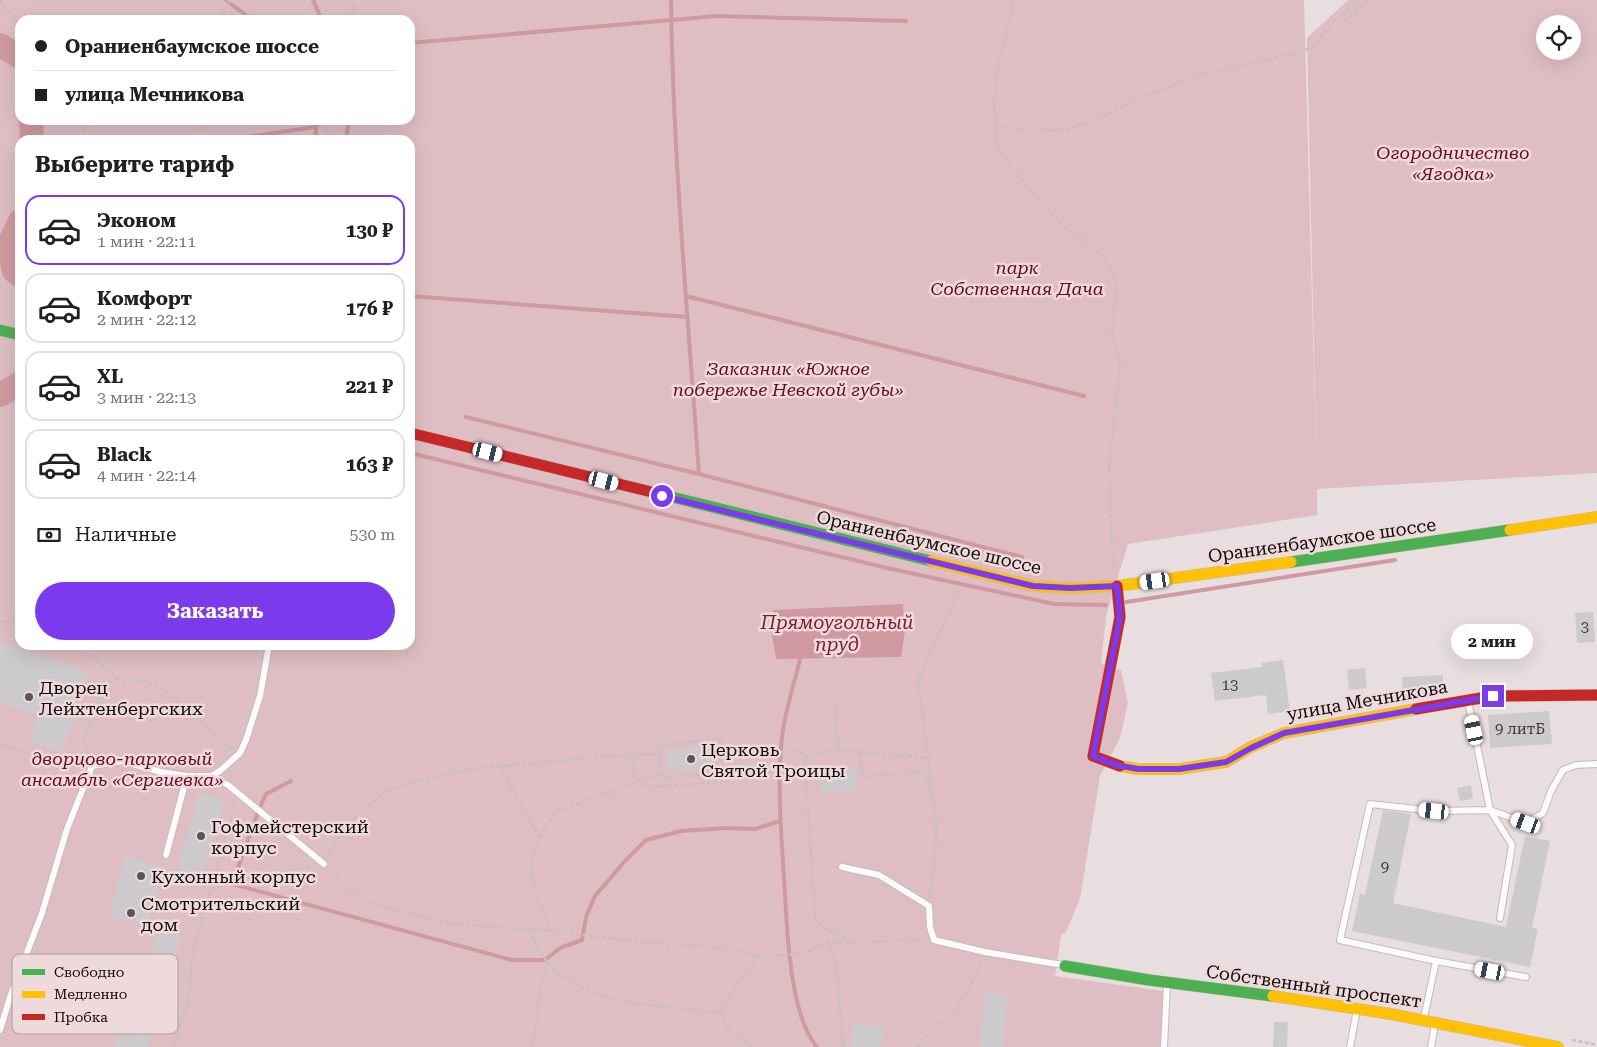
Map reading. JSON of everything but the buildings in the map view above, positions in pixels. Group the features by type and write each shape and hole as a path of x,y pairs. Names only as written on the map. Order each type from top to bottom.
{"main road":[{"path":"0,330 15,334"},
{"name":"Ораниенбаумское шоссе","path":"415,434 1033,586 1070,588 1117,586 1402,548 1597,516"},
{"name":"улица Мечникова","path":"1117,586 1120,617 1093,756 1116,765 1138,769 1179,769 1226,762 1284,733 1493,696 1597,696"},
{"name":"Собственный проспект","path":"1065,966 1114,976 1357,1009 1430,1021 1558,1047"}],"lane":[{"path":"26,954 42,913 67,829 92,766 122,761 160,772 187,776 212,776 222,770 237,755 246,740 260,696 268,650"},
{"path":"1468,700 1490,810 1512,844 1500,918"},
{"path":"1526,978 1340,940 1370,804 1434,811 1490,810 1526,823 1542,813 1551,791 1564,770 1576,764 1597,764"},
{"path":"166,855 187,776"},
{"path":"212,776 237,793 324,864"},
{"path":"842,868 879,875 929,906 930,927 934,940 985,952 1065,966"},
{"path":"1431,1047 1430,1021 1436,961"},
{"path":"1164,1047 1167,983"},
{"path":"0,1030 12,992"},
{"path":"1350,1047 1357,1009"}],"path":[{"path":"1,0 1,3 15,18"},
{"path":"222,15 230,0"},
{"path":"352,15 355,0"},
{"path":"1011,0 1011,15 999,61 994,100 997,147 1012,170 1064,227 1097,251 1107,261 1117,283 1112,336 1120,364 1108,467 1112,548 1117,586"},
{"path":"995,125 1027,131 1067,130 1103,116 1133,100 1197,76 1313,47 1334,21 1358,0"},
{"path":"1345,21 1368,0"},
{"path":"929,906 935,856 935,807 918,679 959,592"},
{"path":"0,621 15,623"},
{"path":"81,650 109,670 116,679"},
{"path":"92,766 84,740 109,683 116,679 144,681 164,689 222,738 237,755"},
{"path":"835,704 838,750"},
{"path":"720,739 722,756 723,772 662,778 659,745 720,739"},
{"path":"0,744 38,756 65,756 92,766"},
{"path":"805,756 838,750 928,758"},
{"path":"722,756 799,751 805,756 816,919 822,927 851,941"},
{"path":"860,753 863,777 915,772 925,776 932,788"},
{"path":"631,754 633,771 638,781 647,787 654,787 730,781 743,754"},
{"path":"324,864 332,845 344,827 386,791 449,773 500,766 631,754 641,756 660,754"},
{"path":"500,766 539,837"},
{"path":"551,930 536,897 532,871 539,837 546,824 558,811 662,773"},
{"path":"178,1034 189,997 192,957 237,793"},
{"path":"210,889 233,882 324,864"},
{"path":"324,864 347,886 374,904 447,923 551,930 632,941 731,949 757,955 789,955 827,943 934,940"},
{"path":"529,930 548,962 571,983 598,994 626,1002 721,1013"},
{"path":"827,943 836,963 843,1047"},
{"path":"917,1047 931,1031 955,1013 972,983 985,952"},
{"path":"721,1013 728,997 751,969 757,955"},
{"path":"532,1047 538,1013 540,985 548,962"},
{"path":"721,1013 730,1031 752,1047"},
{"path":"174,1047 178,1034"}],"green space":[{"name":"Заказник «Южное побережье Невской губы»","path":"0,0 1304,0 1317,487 1307,38 1348,0 1597,0 1597,473 1317,489 1317,515 1128,544 1106,616 1101,663 1121,670 1128,703 1120,738 1100,776 1080,899 1066,932 1061,935 1055,976 1163,991 1160,1047 0,1047"}],"water":[{"name":"Прямоугольный пруд","path":"903,604 905,630 901,657 776,659 771,628 773,610"}],"waterway":[{"path":"226,0 246,15"},
{"path":"313,0 320,15"},
{"path":"671,0 678,178 699,474"},
{"path":"415,43 717,16 906,21"},
{"path":"0,45 15,54"},
{"path":"31,125 32,135"},
{"path":"316,125 316,135"},
{"path":"347,135 348,125"},
{"path":"261,135 315,127"},
{"path":"15,231 8,246 15,272"},
{"path":"415,296 688,317"},
{"path":"686,296 1084,396"},
{"path":"0,395 15,386"},
{"path":"466,417 699,474 1022,557"},
{"path":"415,454 887,568 1054,604 1106,605"},
{"path":"1126,602 1395,560"},
{"path":"800,659 783,727 780,772 781,825 791,966 800,1012 807,1032 817,1047"},
{"path":"259,809 266,794 291,781"},
{"path":"258,812 232,884 512,960 545,960 560,948 582,940 586,917 595,896 646,840 681,831 726,828 755,829 780,821"}],"traffic: fast":[{"path":"0,330 15,334"},
{"path":"668,496 931,561"},
{"path":"1291,562 1510,530"},
{"path":"1065,966 1149,980 1273,996"}],"traffic: slow":[{"path":"1510,530 1597,517"},
{"path":"931,561 1033,586 1070,588 1117,586 1291,562"},
{"path":"1120,766 1138,769 1179,769 1226,762 1251,747 1284,733 1416,709"},
{"path":"1273,996 1391,1014 1558,1047"}],"traffic: jam":[{"path":"415,434 668,496"},
{"path":"1117,586 1120,617 1093,756 1120,766"},
{"path":"1416,709 1493,696 1597,695"}],"place":[{"name":"Дворец Лейхтенбергских","path":"29,697"},
{"name":"Церковь Святой Троицы","path":"691,759"},
{"name":"Гофмейстерский корпус","path":"201,836"},
{"name":"Кухонный корпус","path":"141,876"},
{"name":"Смотрительский дом","path":"131,913"}],"route":[{"path":"662,496 1033,586 1070,588 1117,586 1120,617 1093,756 1116,765 1138,769 1179,769 1226,762 1284,733 1493,696"}],"park label":[{"name":"Огородничество «Ягодка»","path":"1453,162"},
{"name":"парк Собственная Дача","path":"1017,277"},
{"name":"дворцово-парковый ансамбль «Сергиевка»","path":"122,768"}]}
